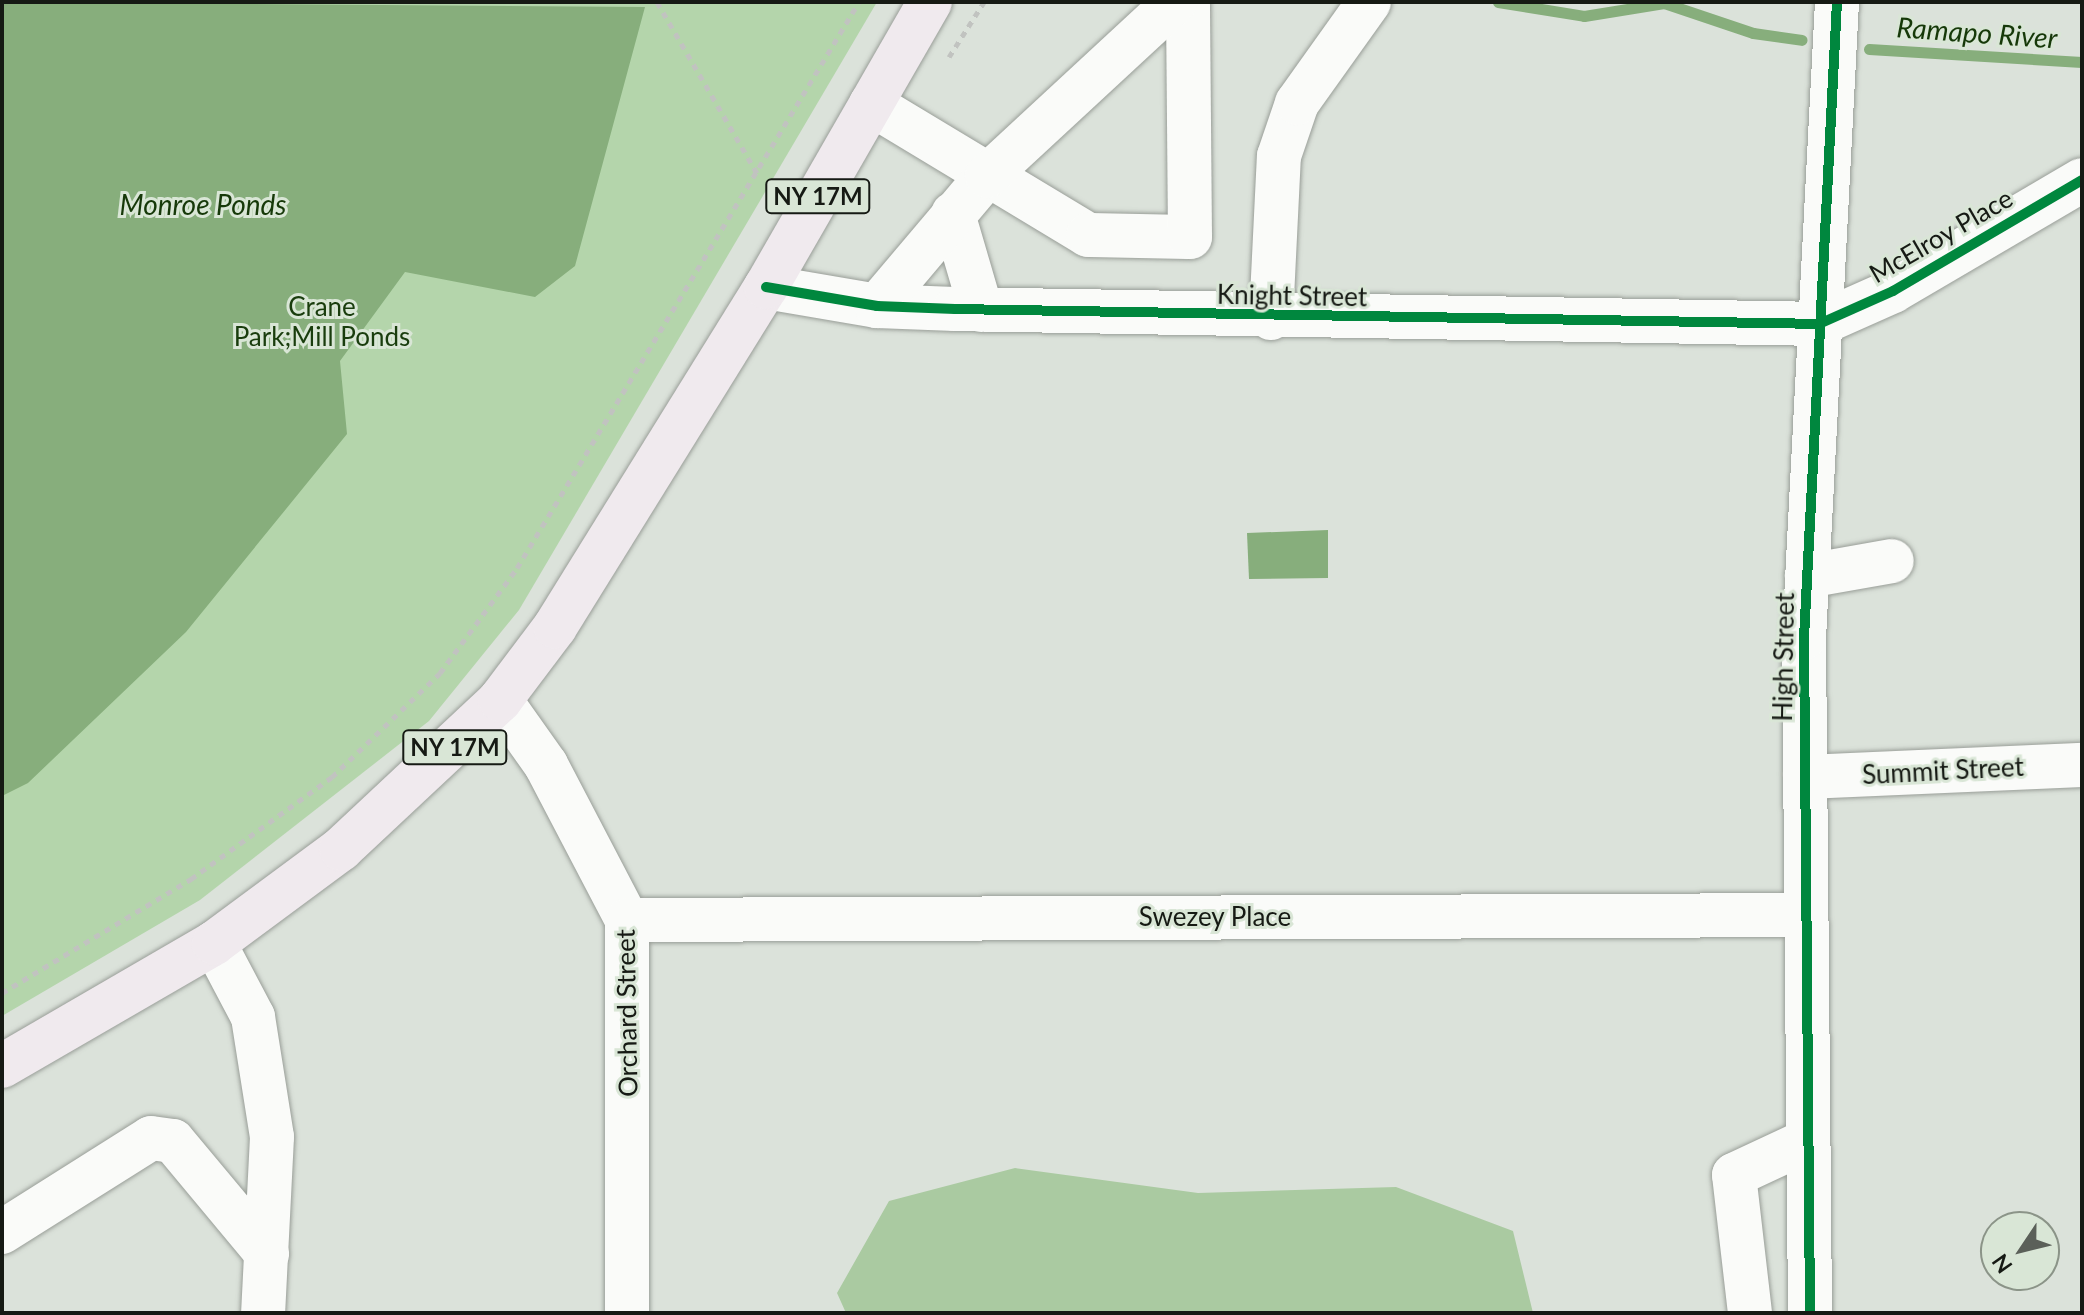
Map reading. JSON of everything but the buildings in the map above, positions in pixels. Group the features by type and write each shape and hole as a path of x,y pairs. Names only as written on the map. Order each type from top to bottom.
{"main road":[{"name":"NY 17M","path":"2,1066 214,943 341,849 500,700 555,627 766,287 930,2"}],"street":[{"path":"877,306 987,176 1175,2"},
{"path":"871,104 1088,235 1190,237 1188,2"},
{"path":"1271,318 1279,156 1297,103 1369,2"},
{"name":"High Street","path":"1810,1313 1804,915 1807,576 1837,2"},
{"name":"McElroy Place","path":"1819,324 1893,291 2082,180"},
{"path":"953,214 981,310"},
{"name":"Knight Street","path":"766,287 877,306 981,310 1271,318 1819,324"},
{"path":"1807,576 1892,561"},
{"name":"Orchard Street","path":"500,700 546,765 627,920 627,1313"},
{"name":"Summit Street","path":"1805,777 2082,765"},
{"name":"Swezey Place","path":"627,920 1804,915"},
{"path":"214,943 253,1017 272,1137 263,1313"},
{"path":"2,1232 151,1138 173,1141 201,1169 267,1254"},
{"path":"1750,1313 1734,1175 1807,1141"}],"path":[{"path":"657,2 757,173"},
{"path":"2,993 191,879 332,777 440,673 517,568 859,2"}],"green space":[{"name":"Crane Park;Mill Ponds","path":"2,2 877,2 519,610 429,721 200,900 2,1016"}],"shaded area":[{"path":"1015,1168 1198,1193 1396,1187 1513,1231 1533,1313 846,1313 837,1293 889,1201"}],"water":[{"name":"Monroe Ponds","path":"2,2 645,7 575,266 535,297 405,272 340,361 347,434 186,632 28,783 2,796"},
{"path":"1328,530 1328,578 1249,579 1247,533"}],"waterway":[{"name":"Ramapo River","path":"1498,2 1584,16 1664,3 1753,33 1802,40"},
{"name":"Ramapo River","path":"1869,49 2082,62"}],"cycle path":[{"path":"1810,1313 1804,638 1837,2"},
{"path":"766,287 877,306 955,309 1819,324 1893,291 2082,180"}]}
